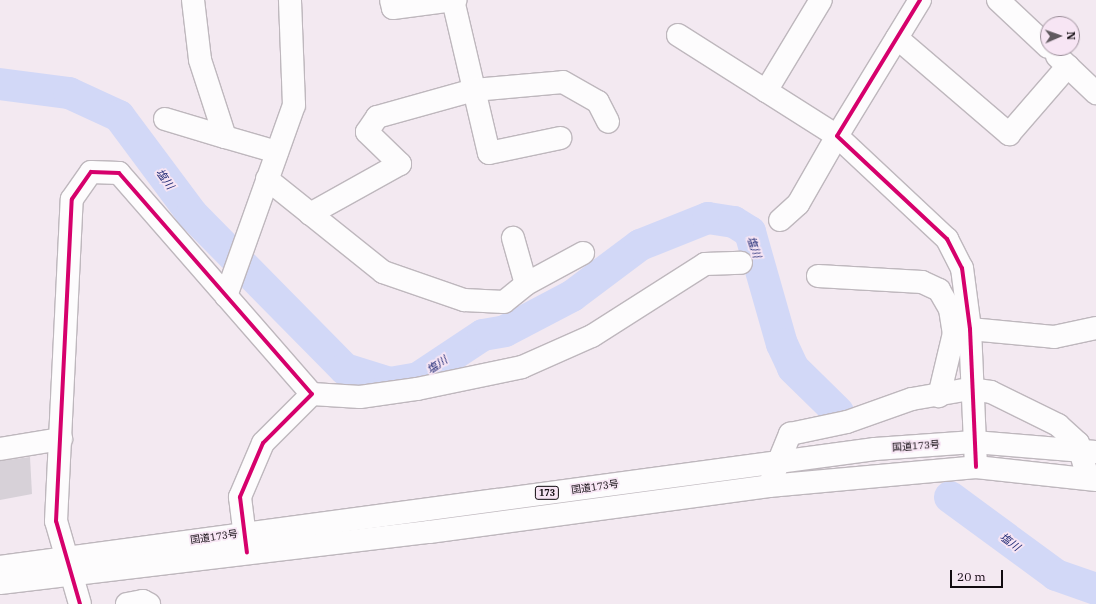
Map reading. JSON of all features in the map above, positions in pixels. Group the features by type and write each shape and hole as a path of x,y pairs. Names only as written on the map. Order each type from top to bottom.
{"main road":[{"path":"193,0 200,60 225,137"},
{"path":"226,296 294,105 290,0"},
{"path":"391,0 393,8 454,0 489,153 560,138"},
{"path":"766,91 821,0"},
{"path":"780,220 798,204 837,136 920,0"},
{"path":"998,0 1040,40"},
{"path":"678,35 837,136 947,238 962,268 970,328 970,389 976,467"},
{"path":"897,38 1009,134 1068,66"},
{"path":"1057,56 1096,93"},
{"path":"310,214 400,164 367,132 377,117 474,90 563,82 598,102 608,122"},
{"path":"165,119 277,152"},
{"path":"80,604 56,521 72,199 91,172 119,174 312,394 367,396 522,367 592,336 705,264 742,263"},
{"path":"268,180 383,272 464,300 504,302 526,284 583,253"},
{"path":"513,238 526,284"},
{"path":"818,276 922,282 939,290 950,309 954,333 939,396"},
{"path":"970,328 1054,337 1096,328"},
{"path":"769,486 790,434 847,422 912,399 939,396 970,389 991,392 1058,425 1088,451 1092,479"},
{"path":"246,543 240,497 263,443 312,394"},
{"path":"0,449 61,439"},
{"name":"国道173号","path":"246,543 779,462 875,449 974,442 1088,451"},
{"name":"国道173号","path":"0,567 68,566 246,543 769,486 976,467 1092,479"},
{"name":"国道173号","path":"0,583 68,566"},
{"path":"127,604 143,601 149,604"}],"building":[{"path":"30,457 32,494 0,500 0,461"}],"waterway":[{"name":"塩川","path":"0,84 69,93 119,116 192,214 345,369 390,383 418,378 483,335 505,331 572,296 640,245 708,218 734,222 750,232 782,344 793,368 838,412"},
{"name":"塩川","path":"950,497 1056,575 1096,589"}],"cycle path":[{"path":"920,0 837,136 947,239 962,268 970,329 976,467"},
{"path":"80,604 56,521 72,199 91,172 119,173 312,394 263,443 240,497 247,553"}]}
